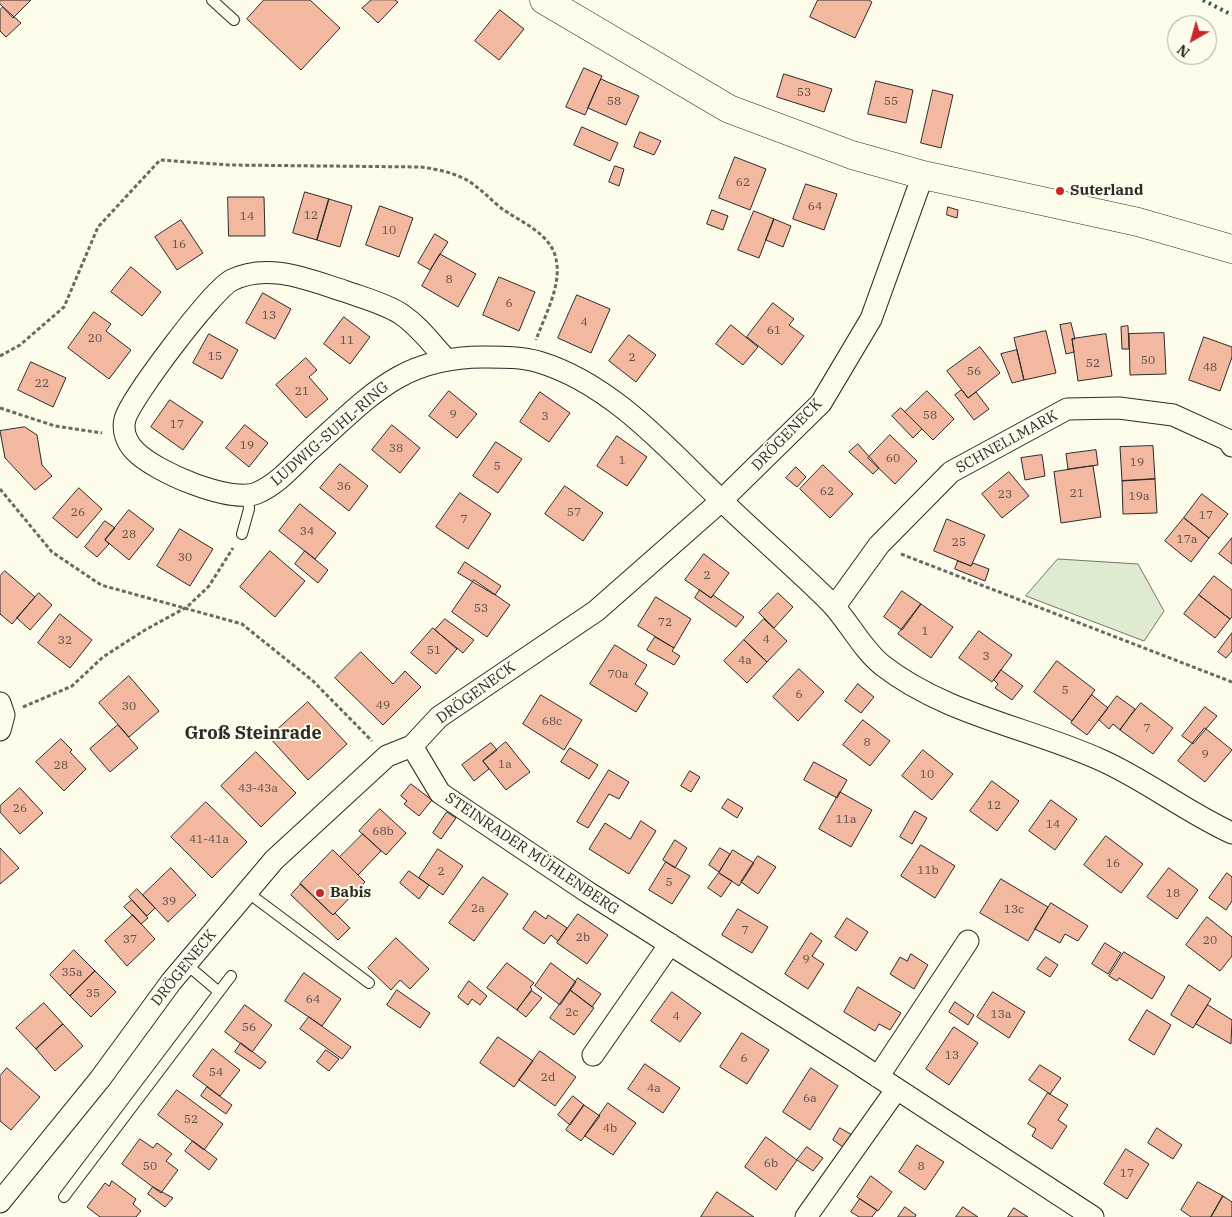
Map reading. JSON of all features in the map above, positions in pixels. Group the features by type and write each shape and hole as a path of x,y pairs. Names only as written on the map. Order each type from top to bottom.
{"main road":[{"path":"544,0 730,108 852,156 923,175 1138,222 1232,249"}],"street":[{"name":"DRÖGENECK","path":"0,1202 100,1079 186,964 274,860 387,756 412,746 439,717 596,611 721,501 821,402 871,319 923,175"},
{"path":"248,496 232,494 173,476 135,452 125,435 124,424 139,393 210,298 232,280 256,272 306,279 382,304 415,325 445,358"},
{"name":"LUDWIG-SUHL-RING","path":"248,496 271,485 368,397 415,368 445,358 517,357 560,370 603,394 688,468 721,501"},
{"name":"SCHNELLMARK","path":"834,606 879,546 951,472 1067,410 1119,408 1173,415 1228,440 1232,446"},
{"path":"721,501 834,606 880,663 943,702 1102,760 1210,823 1232,833"},
{"name":"STEINRADER MÜHLENBERG","path":"412,746 440,793 589,894 878,1077 1093,1217"},
{"path":"878,1077 968,941"},
{"path":"593,1055 670,944"},
{"path":"806,1217 896,1090"}],"lane":[{"path":"212,0 234,20"},
{"path":"242,534 249,509 248,496"},
{"path":"247,892 369,984"},
{"path":"186,964 219,992"},
{"path":"64,1197 231,976"}],"path":[{"path":"0,356 20,345 64,307 98,227 160,160 229,164 421,167 452,173 481,188 501,208 534,230 554,250 558,275 531,360"},
{"path":"0,408 54,426 125,435"},
{"path":"0,489 52,552 101,585 187,607 242,624 313,680 387,756"},
{"path":"1,716 72,686 103,658 145,630 187,607 209,586 242,534"},
{"path":"879,546 1232,682"}],"green space":[{"path":"1058,559 1138,564 1164,611 1144,641 1026,596"}],"building":[{"path":"0,0 31,0 13,18 0,4"},
{"path":"264,0 310,0 340,28 301,70 247,19"},
{"path":"371,0 395,0 398,2 378,23 362,8"},
{"path":"818,0 869,0 872,2 855,38 810,17"},
{"path":"3,7 21,23 6,37 0,31 0,10"},
{"path":"500,10 524,29 499,60 475,41"},
{"path":"584,68 602,76 585,115 566,107"},
{"path":"784,74 832,89 824,112 777,97"},
{"path":"601,79 639,96 626,125 588,108"},
{"path":"876,81 913,90 906,123 868,114"},
{"path":"933,90 953,95 941,148 921,143"},
{"path":"582,127 618,143 610,161 574,145"},
{"path":"640,132 661,141 654,155 634,147"},
{"path":"735,157 766,169 750,210 719,198"},
{"path":"615,166 624,169 619,186 609,182"},
{"path":"806,184 837,194 824,230 793,219"},
{"path":"305,192 329,199 317,240 293,233"},
{"path":"228,197 264,197 265,236 229,236"},
{"path":"329,199 352,206 340,247 317,240"},
{"path":"380,206 413,218 399,257 366,245"},
{"path":"948,207 958,210 957,218 947,215"},
{"path":"712,210 728,216 723,230 707,224"},
{"path":"754,211 774,219 759,258 738,250"},
{"path":"774,219 791,226 783,247 766,240"},
{"path":"181,220 203,253 177,270 155,237"},
{"path":"435,234 448,242 430,270 418,263"},
{"path":"440,254 476,274 458,307 422,286"},
{"path":"131,267 161,292 142,316 111,292"},
{"path":"499,277 535,292 519,331 483,315"},
{"path":"263,293 291,309 275,339 246,323"},
{"path":"577,295 610,309 591,353 558,338"},
{"path":"773,303 794,319 789,325 804,336 782,365 747,337"},
{"path":"94,312 111,324 106,331 131,350 109,379 68,348"},
{"path":"344,317 370,337 350,364 324,344"},
{"path":"1071,323 1075,339 1072,339 1074,352 1066,354 1060,325"},
{"path":"731,325 758,347 743,365 716,344"},
{"path":"1128,326 1129,349 1122,349 1121,327"},
{"path":"1046,331 1056,373 1024,380 1014,338"},
{"path":"1164,333 1166,374 1130,375 1129,334"},
{"path":"209,334 238,350 222,379 193,363"},
{"path":"1106,334 1112,376 1078,381 1072,339"},
{"path":"629,335 656,355 636,382 609,361"},
{"path":"1204,337 1232,347 1232,357 1220,391 1189,380"},
{"path":"980,347 1000,373 968,398 947,371"},
{"path":"1017,350 1024,380 1012,383 1001,354"},
{"path":"306,358 317,370 309,377 328,399 306,418 276,385"},
{"path":"31,362 66,378 53,407 18,390"},
{"path":"962,390 968,398 976,392 989,409 974,420 955,395"},
{"path":"449,391 477,414 457,438 429,416"},
{"path":"927,391 954,419 933,440 905,412"},
{"path":"540,392 570,413 549,442 520,422"},
{"path":"170,400 203,422 183,450 151,427"},
{"path":"901,408 922,429 913,438 892,416"},
{"path":"245,425 268,443 249,467 226,448"},
{"path":"392,425 420,448 400,473 372,450"},
{"path":"25,427 37,435 42,465 52,476 35,490 5,458 0,431"},
{"path":"890,435 917,461 895,484 868,458"},
{"path":"617,436 647,457 627,486 597,466"},
{"path":"496,442 522,459 498,493 473,476"},
{"path":"858,444 879,468 873,474 849,452"},
{"path":"1153,446 1155,479 1122,481 1120,447"},
{"path":"1096,450 1098,465 1068,469 1066,454"},
{"path":"1042,455 1045,476 1025,480 1021,458"},
{"path":"340,464 368,486 349,511 320,488"},
{"path":"823,465 853,494 830,518 800,489"},
{"path":"1093,466 1101,517 1061,523 1054,472"},
{"path":"796,467 806,477 797,487 786,478"},
{"path":"1009,472 1029,496 1002,518 982,494"},
{"path":"1155,479 1157,513 1123,514 1122,481"},
{"path":"565,486 603,513 583,541 545,514"},
{"path":"79,488 102,509 77,538 53,518"},
{"path":"460,493 491,514 468,549 436,527"},
{"path":"1202,494 1228,514 1209,538 1184,518"},
{"path":"300,504 336,533 315,559 279,531"},
{"path":"129,510 154,529 129,560 105,540"},
{"path":"1184,518 1209,538 1191,562 1165,541"},
{"path":"947,519 985,535 971,566 934,551"},
{"path":"105,521 115,528 105,540 109,544 97,557 85,547"},
{"path":"180,529 213,549 190,586 157,566"},
{"path":"1232,538 1232,564 1219,554"},
{"path":"270,551 305,581 275,617 240,587"},
{"path":"305,551 328,570 318,583 295,564"},
{"path":"704,554 729,573 711,598 685,580"},
{"path":"958,561 971,566 973,563 989,569 985,581 955,569"},
{"path":"465,562 501,586 495,595 458,573"},
{"path":"5,571 35,597 12,624 0,614 0,576"},
{"path":"1214,576 1232,590 1232,617 1230,619 1199,595"},
{"path":"474,580 510,605 487,637 452,612"},
{"path":"700,590 711,598 713,595 744,617 736,627 695,598"},
{"path":"902,591 921,604 902,630 884,617"},
{"path":"39,593 52,605 30,630 17,618"},
{"path":"778,593 793,607 774,628 759,613"},
{"path":"1199,595 1230,619 1215,638 1184,614"},
{"path":"656,597 691,619 674,648 638,626"},
{"path":"921,604 953,627 931,658 898,634"},
{"path":"60,614 92,640 70,668 38,643"},
{"path":"445,619 474,640 463,653 435,630"},
{"path":"764,619 787,641 767,662 744,640"},
{"path":"433,628 457,649 436,674 411,653"},
{"path":"979,631 1012,655 992,682 959,658"},
{"path":"1232,633 1232,651 1226,658 1218,652"},
{"path":"655,637 674,648 672,651 680,656 674,665 647,650"},
{"path":"744,640 767,662 747,683 724,661"},
{"path":"615,645 647,665 635,684 648,693 636,712 590,684"},
{"path":"361,652 393,684 405,671 421,687 383,725 335,678"},
{"path":"1057,661 1095,690 1072,721 1034,692"},
{"path":"799,669 824,692 798,721 773,697"},
{"path":"1001,670 1023,686 1012,700 995,688 998,684 994,680"},
{"path":"129,676 159,711 129,737 99,703"},
{"path":"858,684 874,697 861,713 845,701"},
{"path":"541,695 582,720 564,750 523,724"},
{"path":"1092,695 1108,708 1087,735 1071,723"},
{"path":"1117,696 1135,709 1120,730 1113,724 1109,729 1099,720"},
{"path":"308,702 347,744 308,780 269,737"},
{"path":"1141,703 1173,728 1153,754 1120,730"},
{"path":"1205,707 1217,716 1193,744 1182,736"},
{"path":"863,720 890,741 870,766 843,745"},
{"path":"118,725 138,748 110,772 90,749"},
{"path":"1205,728 1232,750 1205,782 1178,761"},
{"path":"61,739 86,769 64,791 36,762"},
{"path":"506,742 530,772 506,790 483,761"},
{"path":"491,743 497,750 483,761 489,769 474,781 462,765"},
{"path":"570,748 598,765 589,779 561,762"},
{"path":"923,750 953,774 932,800 902,776"},
{"path":"256,752 296,793 261,827 221,786"},
{"path":"814,762 847,780 837,798 804,780"},
{"path":"609,770 629,782 619,799 609,794 588,828 577,822"},
{"path":"690,771 700,777 691,792 681,786"},
{"path":"992,781 1019,801 997,831 970,811"},
{"path":"411,784 432,800 419,816 404,804 407,801 401,796"},
{"path":"20,788 43,813 20,834 0,812 0,806"},
{"path":"840,792 872,810 851,847 819,829"},
{"path":"728,799 743,808 737,818 722,808"},
{"path":"1051,800 1077,819 1055,850 1029,831"},
{"path":"206,802 247,842 212,878 171,837"},
{"path":"380,809 406,833 386,855 359,831"},
{"path":"915,811 927,818 912,844 900,837"},
{"path":"447,812 456,818 441,839 433,833"},
{"path":"641,821 656,831 629,874 589,849 605,823 630,839"},
{"path":"363,834 381,851 358,875 340,857"},
{"path":"1106,836 1143,864 1121,893 1084,865"},
{"path":"675,840 687,848 675,868 663,860"},
{"path":"921,845 955,866 935,898 901,876"},
{"path":"0,848 19,868 0,884"},
{"path":"720,848 730,854 719,872 709,865"},
{"path":"438,849 463,866 443,895 419,878"},
{"path":"333,850 365,882 333,915 300,884"},
{"path":"733,850 754,863 739,886 719,873"},
{"path":"758,856 776,867 758,894 741,882"},
{"path":"666,862 690,876 672,904 649,890"},
{"path":"171,868 196,895 168,922 143,895"},
{"path":"1169,868 1198,890 1177,919 1147,897"},
{"path":"409,871 429,885 419,899 400,883"},
{"path":"719,873 732,881 721,897 708,888"},
{"path":"1227,873 1232,877 1232,901 1226,910 1209,898"},
{"path":"483,877 508,894 474,941 449,923"},
{"path":"1001,879 1048,907 1028,941 980,913"},
{"path":"301,884 333,915 335,913 350,928 338,940 291,895"},
{"path":"137,889 155,908 147,916 129,897"},
{"path":"132,900 148,918 141,924 124,907"},
{"path":"1051,903 1088,926 1078,941 1065,934 1060,943 1035,929"},
{"path":"738,909 768,927 752,953 722,935"},
{"path":"535,911 546,919 548,915 567,928 558,941 551,935 544,944 523,929"},
{"path":"578,914 608,935 587,964 557,943"},
{"path":"133,915 155,939 127,966 105,941"},
{"path":"1207,917 1232,937 1232,956 1220,971 1186,945"},
{"path":"847,918 868,932 856,951 835,937"},
{"path":"811,933 822,941 812,956 824,964 808,989 785,974"},
{"path":"396,938 429,969 410,989 400,980 391,990 368,968"},
{"path":"1105,943 1121,953 1108,974 1092,964"},
{"path":"74,950 95,971 70,996 50,975"},
{"path":"1124,952 1165,977 1152,999 1119,978 1117,981 1109,976"},
{"path":"911,954 928,965 914,989 890,974 900,957 907,961"},
{"path":"1046,957 1058,965 1050,977 1037,969"},
{"path":"507,963 534,983 530,987 532,989 517,1010 487,988"},
{"path":"551,963 576,982 560,1005 535,986"},
{"path":"95,971 116,992 91,1017 70,996"},
{"path":"304,973 341,999 322,1026 285,1001"},
{"path":"578,978 601,994 592,1007 570,990"},
{"path":"469,981 487,996 480,1005 472,999 468,1005 458,997"},
{"path":"1189,985 1211,999 1193,1028 1171,1015"},
{"path":"858,987 901,1013 890,1030 879,1024 875,1031 844,1012"},
{"path":"397,990 430,1013 420,1028 387,1005"},
{"path":"570,990 594,1008 574,1035 550,1018"},
{"path":"532,991 542,998 526,1017 517,1010"},
{"path":"672,992 701,1013 680,1042 651,1021"},
{"path":"993,992 1025,1012 1009,1038 977,1017"},
{"path":"955,1002 974,1015 968,1025 949,1012"},
{"path":"44,1003 63,1024 36,1049 16,1028"},
{"path":"245,1005 272,1025 252,1052 225,1032"},
{"path":"1208,1005 1232,1020 1231,1044 1196,1024"},
{"path":"1147,1010 1171,1025 1154,1055 1129,1040"},
{"path":"309,1017 351,1047 342,1059 300,1029"},
{"path":"63,1024 83,1046 55,1071 36,1049"},
{"path":"954,1027 978,1043 949,1085 926,1069"},
{"path":"742,1033 769,1050 747,1084 720,1067"},
{"path":"498,1037 533,1061 514,1087 480,1063"},
{"path":"241,1043 266,1062 260,1069 235,1052"},
{"path":"213,1049 240,1070 220,1096 193,1076"},
{"path":"326,1050 339,1059 329,1071 317,1062"},
{"path":"540,1051 576,1077 555,1106 519,1080"},
{"path":"645,1064 680,1088 663,1113 628,1089"},
{"path":"1040,1065 1061,1078 1050,1094 1029,1080"},
{"path":"7,1068 40,1097 11,1130 0,1121 0,1076"},
{"path":"811,1068 838,1086 810,1130 783,1112"},
{"path":"207,1087 232,1105 226,1114 201,1096"},
{"path":"177,1090 223,1124 204,1150 158,1115"},
{"path":"1048,1093 1068,1105 1058,1120 1067,1126 1052,1149 1032,1136 1036,1129 1028,1124"},
{"path":"573,1096 584,1105 570,1125 558,1115"},
{"path":"608,1103 636,1123 613,1155 585,1136"},
{"path":"584,1105 600,1116 581,1141 566,1130"},
{"path":"840,1128 854,1136 846,1149 833,1140"},
{"path":"1157,1128 1182,1145 1173,1159 1148,1143"},
{"path":"766,1137 797,1160 776,1190 745,1167"},
{"path":"140,1139 153,1148 157,1143 172,1154 166,1161 178,1170 161,1193 122,1164"},
{"path":"193,1141 217,1159 209,1170 185,1151"},
{"path":"917,1145 944,1162 925,1190 899,1172"},
{"path":"807,1147 823,1158 813,1171 797,1160"},
{"path":"1126,1149 1149,1164 1127,1199 1104,1184"},
{"path":"871,1176 892,1192 878,1211 857,1197"},
{"path":"112,1181 136,1199 133,1204 141,1211 136,1217 100,1217 87,1207 105,1183 109,1186"},
{"path":"1198,1182 1223,1196 1211,1217 1191,1217 1181,1210"},
{"path":"153,1187 173,1198 165,1207 148,1194"},
{"path":"717,1192 754,1217 701,1217"},
{"path":"1223,1196 1232,1202 1232,1217 1211,1217"},
{"path":"860,1199 877,1210 872,1217 859,1217 851,1212"},
{"path":"905,1207 916,1215 915,1217 898,1217"},
{"path":"963,1207 978,1217 956,1217"},
{"path":"1014,1208 1028,1217 1008,1217"}],"hedge":[{"path":"1203,0 1232,15"}],"place":[{"name":"Suterland","path":"1060,191"},
{"name":"Babis","path":"320,893"}],"district":[{"name":"Groß Steinrade","path":"253,734"}]}
